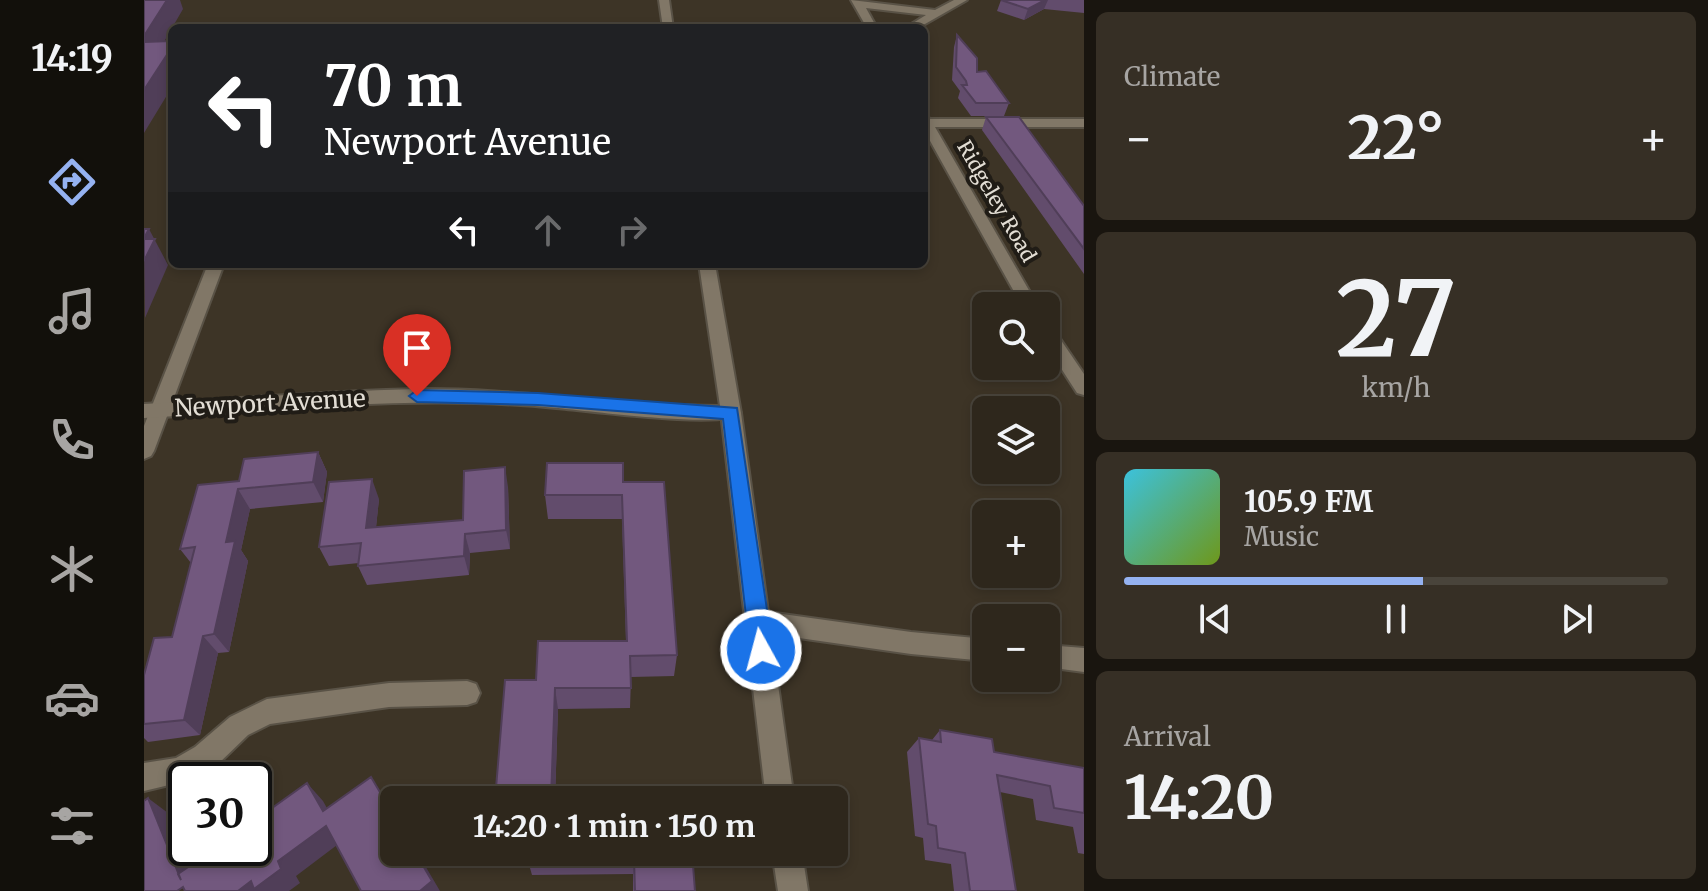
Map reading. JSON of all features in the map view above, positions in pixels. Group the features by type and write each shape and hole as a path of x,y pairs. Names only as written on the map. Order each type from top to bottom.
{"street":[{"path":"664,0 667,24"},
{"path":"916,24 962,0"},
{"path":"857,2 934,13"},
{"path":"857,2 870,24"},
{"path":"928,121 1084,123"},
{"name":"Ridgeley Road","path":"928,126 1022,292"},
{"path":"144,451 152,411 214,268"},
{"path":"708,268 731,413 778,786"},
{"path":"1060,352 1084,388"},
{"name":"Newport Avenue","path":"152,411 417,396 538,399 687,413 731,413"},
{"path":"758,621 972,649"},
{"path":"1060,657 1084,660"},
{"path":"144,777 179,771 205,757 239,726 267,712 389,695 467,693"},
{"path":"789,866 793,891"}],"building":[{"path":"144,0 167,0 144,36"},
{"path":"1001,0 1045,0 1028,9"},
{"path":"957,35 977,58 977,72 986,71 1009,103 976,103 962,85 967,85 956,67"},
{"path":"168,41 168,53 144,90 144,42"},
{"path":"986,117 1019,117 1084,206 1084,249"},
{"path":"144,239 155,239 144,261"},
{"path":"318,452 313,482 238,489 226,542 235,541 214,634 203,636 184,720 144,724 144,675 154,638 172,637 195,547 180,549 198,485 239,481 244,459"},
{"path":"547,463 623,463 623,482 664,482 677,655 630,656 631,688 555,688 551,786 496,786 505,680 536,680 538,641 627,641 622,495 545,495"},
{"path":"505,467 506,530 465,534 464,556 358,566 361,543 319,547 329,482 372,479 366,528 463,520 464,471"},
{"path":"940,730 992,739 994,752 1084,768 1084,813 1054,808 1050,786 997,775 1016,891 970,891 965,853 938,848 936,826 928,824 919,738 941,742"},
{"path":"371,777 380,792 380,866 423,866 432,881 420,891 361,891 326,826 278,861 281,869 254,889 251,881 238,891 185,891 183,887 177,891 144,891 144,801 148,798 168,849 168,866 175,866 178,874 190,866 272,866 272,808 307,783 323,811"},
{"path":"634,866 693,866 695,891 635,891"}],"route":[{"path":"417,396 538,399 687,413 731,413 761,650"}]}
